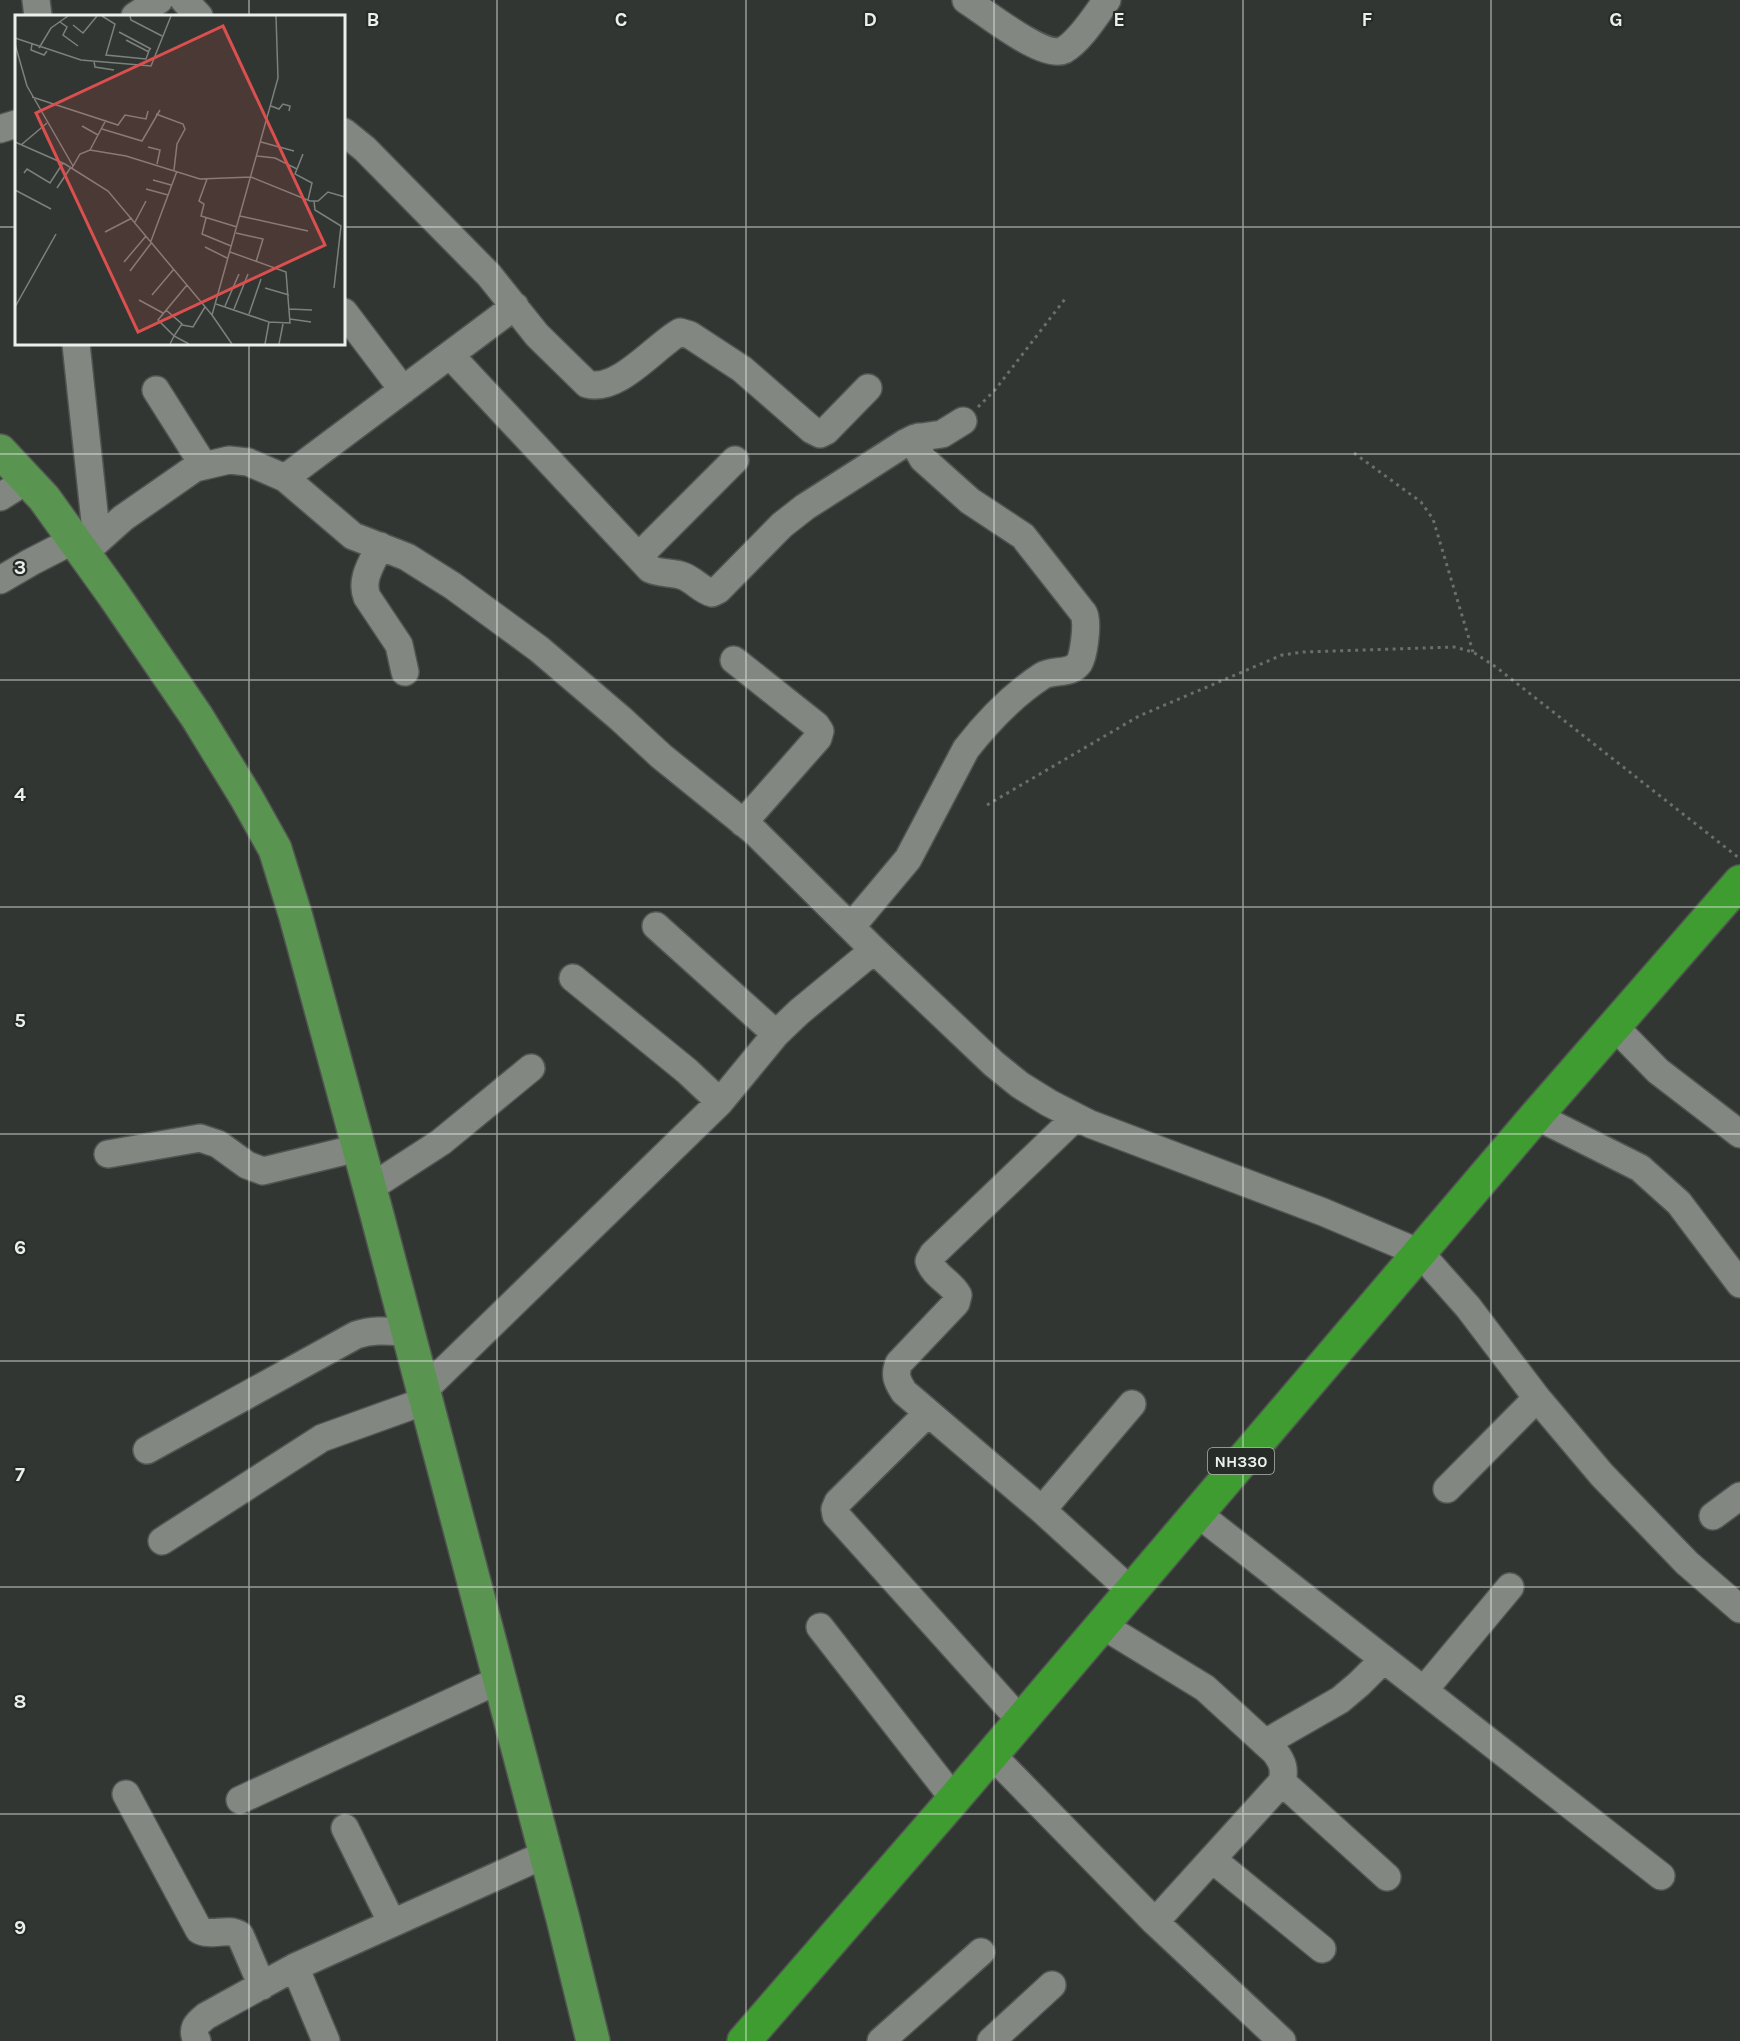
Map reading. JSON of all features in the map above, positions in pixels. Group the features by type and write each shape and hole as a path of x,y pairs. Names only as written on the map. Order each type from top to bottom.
{"highway":[{"name":"NH330","path":"744,2041 992,1755 1536,1116 1740,882"}],"main road":[{"path":"0,451 14,489 44,498 85,545 197,717 275,849 296,917 370,1188 546,1854 593,2041"}],"street":[{"path":"36,0 38,15"},
{"path":"136,15 159,0"},
{"path":"184,0 198,15"},
{"path":"966,0 1036,46 1052,52 1063,51 1076,39 1107,0"},
{"path":"0,129 15,124"},
{"path":"345,133 365,149 489,275 537,334 587,384 594,386 630,372 669,338 680,332 690,335 742,369 819,434 826,431 868,388"},
{"path":"285,478 514,306"},
{"path":"345,313 403,390"},
{"path":"76,345 85,545"},
{"path":"450,355 650,569 687,577 712,594 718,591 782,525 805,507 905,443 919,437 942,434 963,421"},
{"path":"156,390 204,466"},
{"path":"850,927 908,859 966,749 974,739 1008,703 1038,678 1047,673 1072,669 1079,664 1083,655 1086,618 1082,609 1023,536 970,501 923,459 919,452 919,437"},
{"path":"0,580 31,562 85,545 195,468 228,460 248,462 285,478 353,536 407,557 453,586 539,648 661,756 755,832 850,927 1011,1078 1039,1097 1076,1117 1120,1136 1323,1212 1420,1253 1468,1307 1537,1398 1602,1475 1687,1563 1740,1609"},
{"path":"639,556 735,460"},
{"path":"380,546 365,579 364,588 367,597 399,645 405,672"},
{"path":"734,660 816,725 820,731 818,738 743,823"},
{"path":"657,926 776,1034"},
{"path":"162,1541 322,1438 424,1396 720,1101 776,1034 874,950"},
{"path":"573,978 687,1071 720,1101"},
{"path":"1614,1026 1658,1071 1740,1134"},
{"path":"370,1188 441,1142 531,1068"},
{"path":"1536,1116 1640,1168 1678,1203 1740,1284"},
{"path":"1076,1117 933,1254 929,1261 931,1268 955,1290 958,1296 956,1303 899,1363 895,1373 904,1392 1042,1510 1131,1591"},
{"path":"108,1154 200,1138 218,1144 247,1165 263,1171 358,1148"},
{"path":"147,1450 356,1335 379,1330 407,1332"},
{"path":"1447,1490 1537,1398"},
{"path":"1042,1510 1132,1404"},
{"path":"928,1413 838,1502 835,1509 836,1515 1021,1721"},
{"path":"1713,1516 1740,1496"},
{"path":"1197,1513 1661,1876"},
{"path":"1424,1690 1510,1587"},
{"path":"1102,1625 1205,1688 1283,1762 1282,1782 1155,1922"},
{"path":"820,1627 954,1799"},
{"path":"1265,1743 1340,1700 1384,1659"},
{"path":"240,1800 499,1680"},
{"path":"992,1755 1155,1922 1282,2041"},
{"path":"1282,1782 1387,1877"},
{"path":"126,1794 200,1930 205,1933 227,1931 240,1935 262,1986"},
{"path":"345,1828 392,1923"},
{"path":"197,2041 193,2033 199,2021 295,1967 546,1854"},
{"path":"1212,1859 1322,1949"},
{"path":"881,2041 981,1952"},
{"path":"295,1967 326,2041"},
{"path":"991,2041 1052,1985"}],"path":[{"path":"963,421 994,390 1065,299"},
{"path":"1354,453 1421,502 1433,519 1473,652"},
{"path":"987,805 1139,716 1282,655 1303,652 1454,647 1473,652 1496,667 1740,859"}]}
